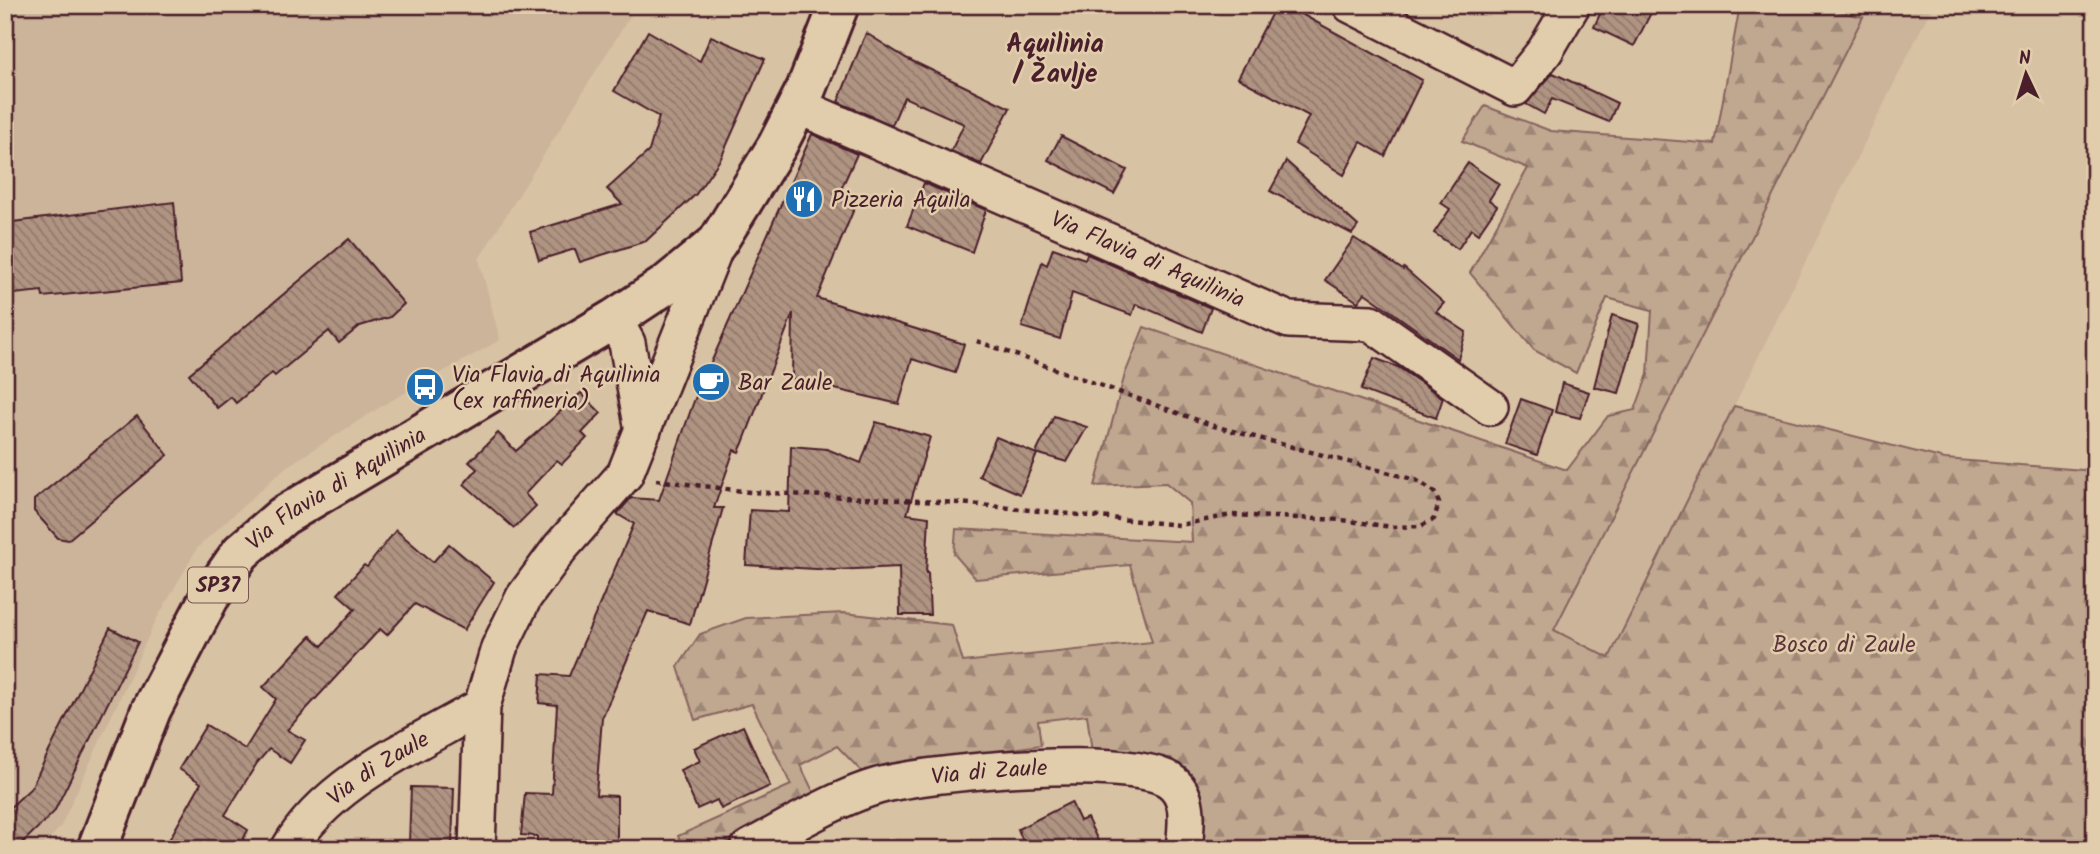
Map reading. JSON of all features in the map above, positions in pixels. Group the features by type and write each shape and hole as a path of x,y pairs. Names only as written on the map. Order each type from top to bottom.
{"main road":[{"name":"Via Flavia di Aquilinia","path":"97,849 151,710 209,598 241,552 283,516 614,319 667,284 717,243 748,196 798,106 839,5"}],"street":[{"path":"1351,5 1515,88 1545,51 1572,5"},
{"name":"Via Flavia di Aquilinia","path":"798,106 1289,320 1371,323 1490,407"},
{"path":"477,849 482,705 499,648 524,597 560,548 625,474 717,243"},
{"path":"614,319 627,343 643,430"},
{"name":"Via di Zaule","path":"289,849 299,831 343,788 482,705"},
{"name":"Via di Zaule","path":"748,849 876,786 944,773 1093,768 1142,769 1170,780 1184,796 1184,849"}],"path":[{"path":"625,474 678,485 738,491 960,503 1180,525 1231,515 1342,520 1392,527 1421,526 1434,519 1439,503 1434,492 1416,480 1214,426 974,340"}],"shaded area":[{"path":"5,5 637,5 479,259 500,340 385,404 286,467 198,547 155,622 60,828 39,849 5,849"},
{"path":"1869,5 1933,5 1609,658 1554,630"}],"green space":[{"name":"Bosco di Zaule","path":"1740,5 1812,5 1863,17 1554,630 1609,658 1734,406 1945,459 2095,471 2095,849 1204,849 1200,791 1171,758 1092,752 1087,715 1038,721 1041,745 983,753 867,777 837,746 800,765 816,797 714,849 685,849 678,836 791,785 752,704 695,720 678,667 700,634 746,618 844,613 952,625 963,662 1152,642 1130,565 976,579 954,554 956,529 1192,542 1190,503 1166,483 1095,486 1125,374 1144,327 1567,470 1608,416 1635,410 1648,374 1652,310 1607,298 1576,373 1534,350 1470,273 1528,168 1462,141 1485,106 1551,131 1715,144"}],"building":[{"path":"1276,5 1285,5 1422,80 1385,156 1361,142 1344,175 1295,144 1309,116 1238,78"},
{"path":"1604,5 1655,5 1634,46 1594,27"},
{"path":"648,31 700,61 711,36 765,59 721,158 696,194 646,241 580,262 575,249 539,260 530,232 622,204 607,189 649,151 659,117 614,91"},
{"path":"866,33 906,58 1010,108 981,164 951,151 964,124 904,97 892,125 838,102"},
{"path":"1553,73 1617,103 1609,122 1552,99 1544,114 1526,104"},
{"path":"812,134 857,154 838,196 856,204 817,298 964,344 955,373 912,359 899,404 792,379 793,313 743,443 739,452 734,450 714,508 723,508 690,624 648,611 602,718 596,795 617,796 617,846 537,849 537,836 521,835 525,793 552,794 557,705 539,703 541,674 569,676 634,524 617,514 631,498 659,500 694,401"},
{"path":"1061,136 1127,170 1114,194 1048,160"},
{"path":"1286,161 1358,226 1352,234 1270,191"},
{"path":"1468,163 1499,184 1489,200 1497,206 1478,234 1471,229 1458,249 1434,233 1450,209 1441,203"},
{"path":"924,183 986,210 972,252 907,226"},
{"path":"174,202 181,283 43,297 42,291 5,295 5,223"},
{"path":"1354,238 1403,270 1404,268 1444,303 1436,312 1466,332 1458,359 1365,293 1358,302 1325,280"},
{"path":"349,239 404,304 390,317 360,326 339,343 329,331 275,376 272,373 236,403 231,397 217,408 189,374"},
{"path":"1053,248 1085,259 1087,254 1211,308 1202,332 1136,304 1132,315 1072,293 1060,339 1022,327 1042,262 1047,265"},
{"path":"1612,315 1639,324 1619,393 1594,387"},
{"path":"1374,358 1398,367 1443,398 1436,418 1361,390"},
{"path":"1562,383 1589,392 1580,418 1555,412"},
{"path":"581,393 601,413 582,433 587,438 562,464 557,460 525,494 536,506 514,528 464,484 477,469 469,462 498,433 516,451"},
{"path":"1521,399 1552,410 1537,455 1505,444"},
{"path":"137,416 168,455 68,540 58,538 34,511 34,500"},
{"path":"1054,416 1087,427 1067,462 1036,453"},
{"path":"876,422 930,437 907,514 929,517 926,573 930,615 900,615 899,567 834,570 746,565 750,510 789,512 791,446 827,449 861,463"},
{"path":"996,437 1037,454 1020,494 979,476"},
{"path":"396,530 433,562 449,544 494,582 464,630 415,604 387,635 380,629 287,730 305,740 290,763 269,749 257,763 225,815 248,830 238,849 164,849 201,783 179,769 206,725 245,749 276,699 263,687 311,636 322,646 355,609 338,594 364,565 367,567"},
{"path":"110,628 138,642 54,812 16,849 5,849 5,812 31,788"},
{"path":"743,726 770,786 721,809 717,800 697,809 680,770 700,761 694,748"},
{"path":"411,787 454,788 452,845 409,844"},
{"path":"1071,802 1080,821 1087,818 1102,849 1026,849 1018,829"}],"place":[{"name":"Pizzeria Aquila","path":"804,199"},
{"name":"Bar Zaule","path":"711,382"},
{"name":"Via Flavia di Aquilinia (ex raffineria)","path":"425,387"}],"district":[{"name":"Aquilinia / Žavlje","path":"1055,58"}]}
